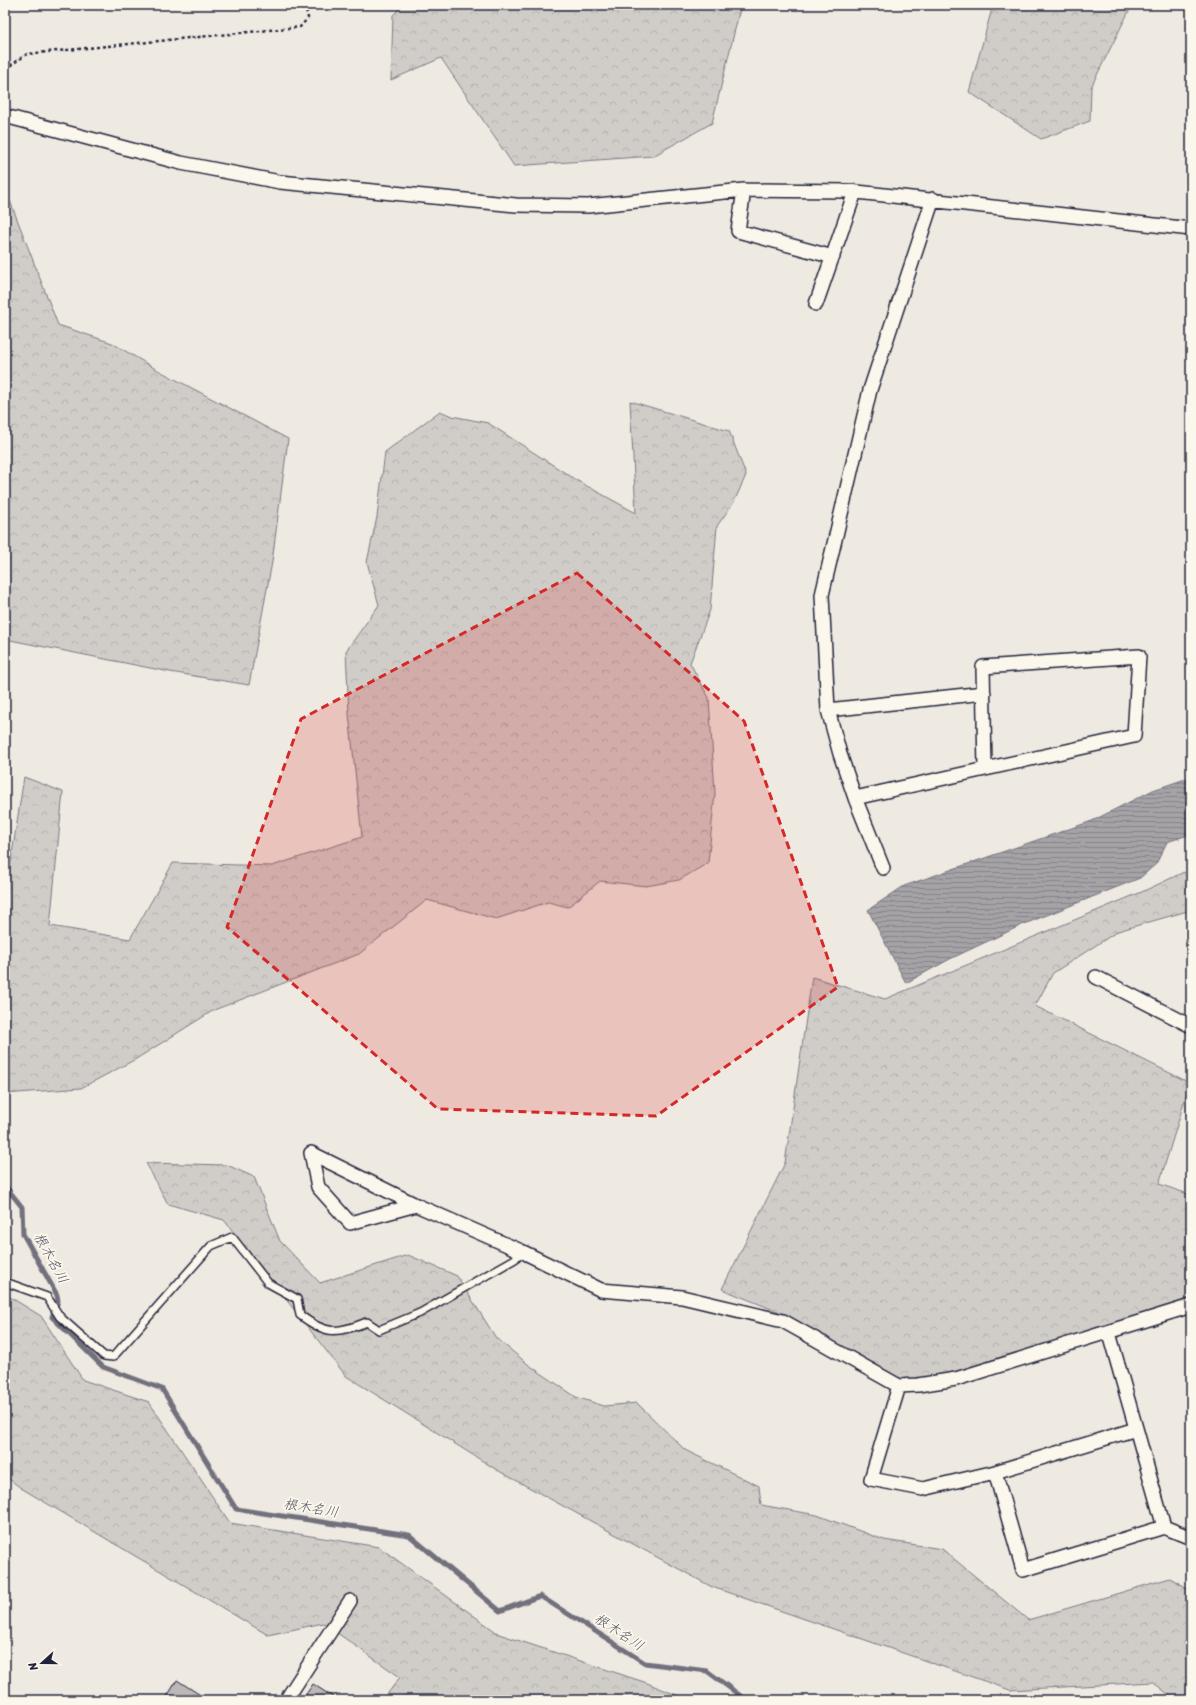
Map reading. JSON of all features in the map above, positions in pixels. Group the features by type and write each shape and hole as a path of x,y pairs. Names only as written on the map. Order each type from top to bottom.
{"street":[{"path":"5,116 181,163 280,182 516,205 588,206 744,190 855,192 932,199 1191,230"},
{"path":"744,190 738,231 832,257"},
{"path":"816,304 855,192"},
{"path":"884,868 855,798 840,754 828,710 822,596 870,390 932,199"},
{"path":"855,798 1134,736 1139,656 983,667 985,769"},
{"path":"828,710 984,693"},
{"path":"1096,978 1191,1026"},
{"path":"416,1205 350,1223 318,1188 311,1152 416,1205 521,1251 601,1290 682,1297 784,1321 899,1386 918,1385 956,1379 1191,1306"},
{"path":"1109,1332 1164,1527"},
{"path":"899,1386 871,1479 923,1489 995,1472 1136,1429"},
{"path":"995,1472 1023,1570 1164,1527 1191,1538"},
{"path":"286,1700 350,1601"}],"lane":[{"path":"5,1282 47,1297 60,1317 104,1356 113,1357 211,1246 232,1237 268,1283 297,1299 300,1315 315,1326 330,1331 348,1329 367,1322 379,1330 420,1313 515,1259 521,1251"}],"path":[{"path":"5,69 27,54 300,27 308,18 305,5"}],"highlighted area":[{"path":"577,573 744,721 838,987 656,1116 438,1109 227,927 301,719"}],"green space":[{"path":"403,5 741,5 712,123 653,156 514,166 441,58 391,80 393,15"},
{"path":"993,5 1132,5 1091,87 1090,121 1041,139 969,92"},
{"path":"5,188 58,325 112,343 154,368 288,439 272,562 249,685 170,672 5,639"},
{"path":"630,401 729,431 746,475 734,502 717,526 710,610 690,663 709,698 715,793 708,863 679,880 646,886 600,881 568,907 548,902 496,919 427,900 359,954 214,1010 136,1059 81,1088 5,1094 5,922 7,886 24,777 63,792 50,926 130,939 173,863 272,866 362,837 349,714 346,651 379,605 367,562 377,517 385,452 440,411 452,416 488,423 576,480 636,513"},
{"path":"1184,872 1191,884 1191,910 1118,931 1053,973 1035,1006 1190,1083 1159,1184 1191,1195 1191,1298 955,1373 910,1381 899,1380 784,1314 722,1289 785,1163 812,977 885,999 1144,891"},
{"path":"146,1163 227,1165 254,1177 280,1241 320,1283 408,1255 457,1276 496,1338 529,1365 576,1397 604,1406 637,1403 685,1450 759,1486 761,1505 817,1515 884,1540 942,1549 1028,1620 1170,1578 1191,1590 1191,1700 1175,1700 1153,1682 1010,1690 712,1587 497,1470 346,1376 224,1220 168,1204"},
{"path":"5,1294 41,1316 83,1380 149,1402 230,1523 379,1547 499,1634 647,1683 689,1700 383,1700 400,1677 323,1623 268,1635 21,1488 5,1476"}],"shaded area":[{"path":"1191,777 1191,834 1167,842 1156,864 1140,878 1022,925 950,959 906,983 868,910 904,886 1092,821 1153,790"}],"building":[{"path":"177,1680 208,1700 165,1700"},
{"path":"313,1684 333,1697 331,1700 302,1700"}],"waterway":[{"name":"根木名川","path":"5,1183 6,1187 22,1207 23,1234 57,1295 58,1301 52,1317 103,1367 162,1389 236,1509 409,1535 500,1611 540,1596 645,1663 707,1671 746,1700"}]}
